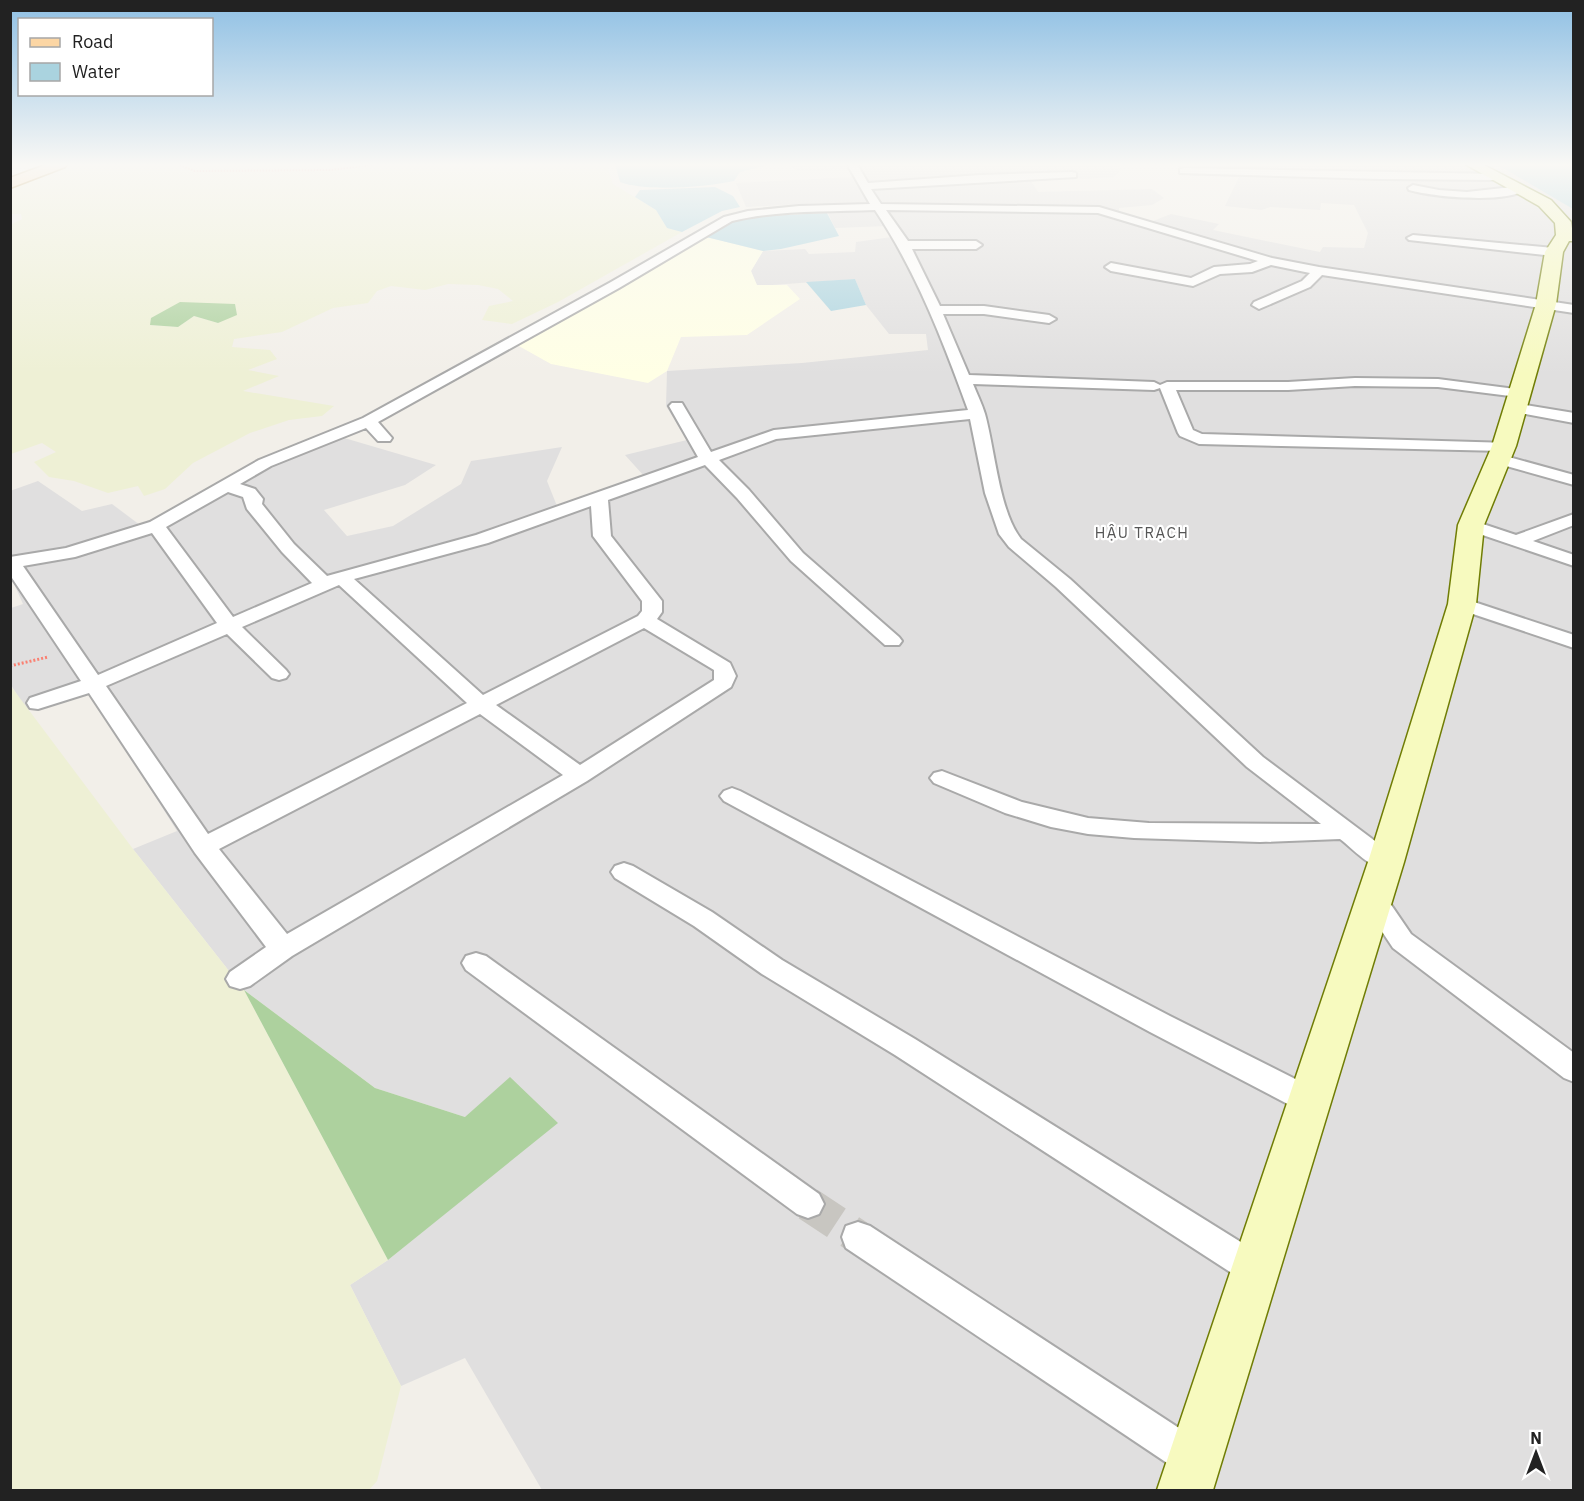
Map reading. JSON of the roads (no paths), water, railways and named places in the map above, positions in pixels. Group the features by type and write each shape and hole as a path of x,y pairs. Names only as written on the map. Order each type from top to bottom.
{"street":[{"path":"283,949 204,847 11,563 69,553 156,526 265,463 368,421 615,285 702,234"},
{"path":"897,234 904,244 935,310 964,379 976,414 994,493 1004,524 1015,543 1063,582 1255,762 1342,831 1386,862"},
{"path":"1180,234 1270,261 1319,271 1560,307"},
{"path":"858,1237 1190,1475 1386,862 1462,604 1471,525 1501,452 1516,401 1560,307 1564,241 1413,238"},
{"path":"904,244 976,245"},
{"path":"1110,267 1192,282 1218,270 1252,268 1270,261"},
{"path":"1259,305 1306,284 1319,271"},
{"path":"935,310 984,310 1049,319"},
{"path":"964,379 1154,386"},
{"path":"1574,418 1516,401 1438,383 1355,382 1288,386 1167,386 1186,433 1199,439 1501,452 1574,480"},
{"path":"677,406 707,458 743,494 797,557 892,641"},
{"path":"38,703 94,684 228,624 333,581 482,539 707,458 788,432 976,414"},
{"path":"368,421 384,438"},
{"path":"231,482 235,490 249,493 254,500 253,505 275,533 482,705 579,776"},
{"path":"204,847 645,620 652,612 652,601 602,536 599,498"},
{"path":"1519,540 1574,519"},
{"path":"1471,525 1574,561"},
{"path":"156,526 228,624 279,674"},
{"path":"1462,604 1574,642"},
{"path":"240,979 283,949 579,776 724,682 726,676 723,667 645,620"},
{"path":"942,777 967,790 1030,812 1087,826 1124,830 1259,834 1342,831"},
{"path":"732,796 1160,1024 1310,1101"},
{"path":"624,872 703,919 772,967 904,1047 1256,1270"},
{"path":"1374,900 1402,941 1574,1070"},
{"path":"476,963 808,1204"}],"water":[{"path":"705,234 838,234 839,236 763,251 702,236"},
{"path":"855,279 866,305 831,311 806,282"}],"tunnel":[{"path":"808,1204 858,1237"}],"district":[{"name":"HẬU TRẠCH","path":"1142,532"}]}
